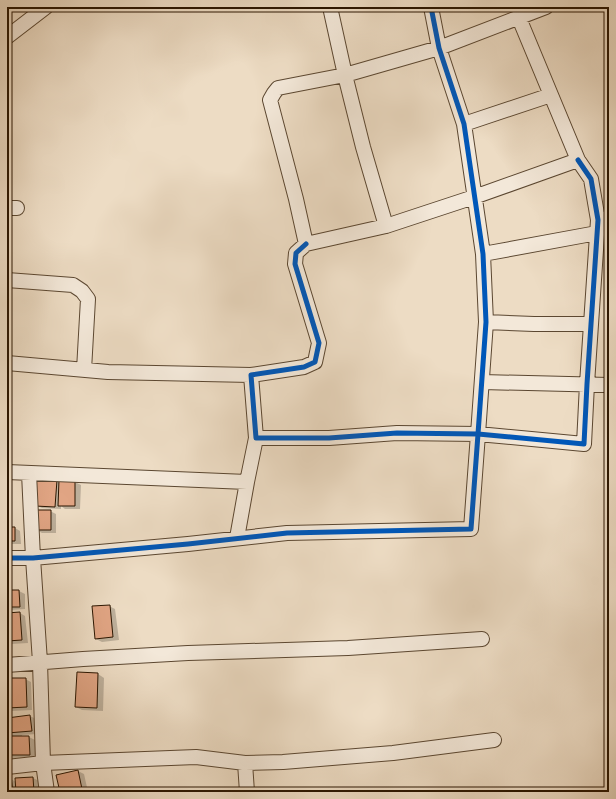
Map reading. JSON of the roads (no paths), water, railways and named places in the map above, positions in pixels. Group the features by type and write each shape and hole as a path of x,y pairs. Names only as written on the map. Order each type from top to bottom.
{"street":[{"path":"7,37 46,7"},
{"path":"330,7 345,76 363,147 386,226"},
{"path":"7,558 33,558 188,544 287,533 471,529 486,322 483,254 464,124 440,48 432,7"},
{"path":"306,244 296,199 270,100 278,88 345,76 440,48 546,7"},
{"path":"256,438 330,438 397,433 478,434 584,444 591,324 604,222 591,179 578,160 519,18"},
{"path":"464,124 551,95"},
{"path":"7,363 108,372 251,375 304,366 315,362 319,343 295,264 296,253 306,244 386,226 578,160"},
{"path":"483,254 604,222"},
{"path":"7,280 73,285 82,291 88,299 84,370"},
{"path":"486,322 591,324"},
{"path":"237,538 256,438 251,375"},
{"path":"482,382 609,385"},
{"path":"7,472 247,482"},
{"path":"29,473 40,662 43,763 47,792"},
{"path":"7,665 188,653 348,648 482,639"},
{"path":"7,767 43,763 196,757 245,763 283,762 392,752 494,740"},
{"path":"245,763 247,792"}]}
